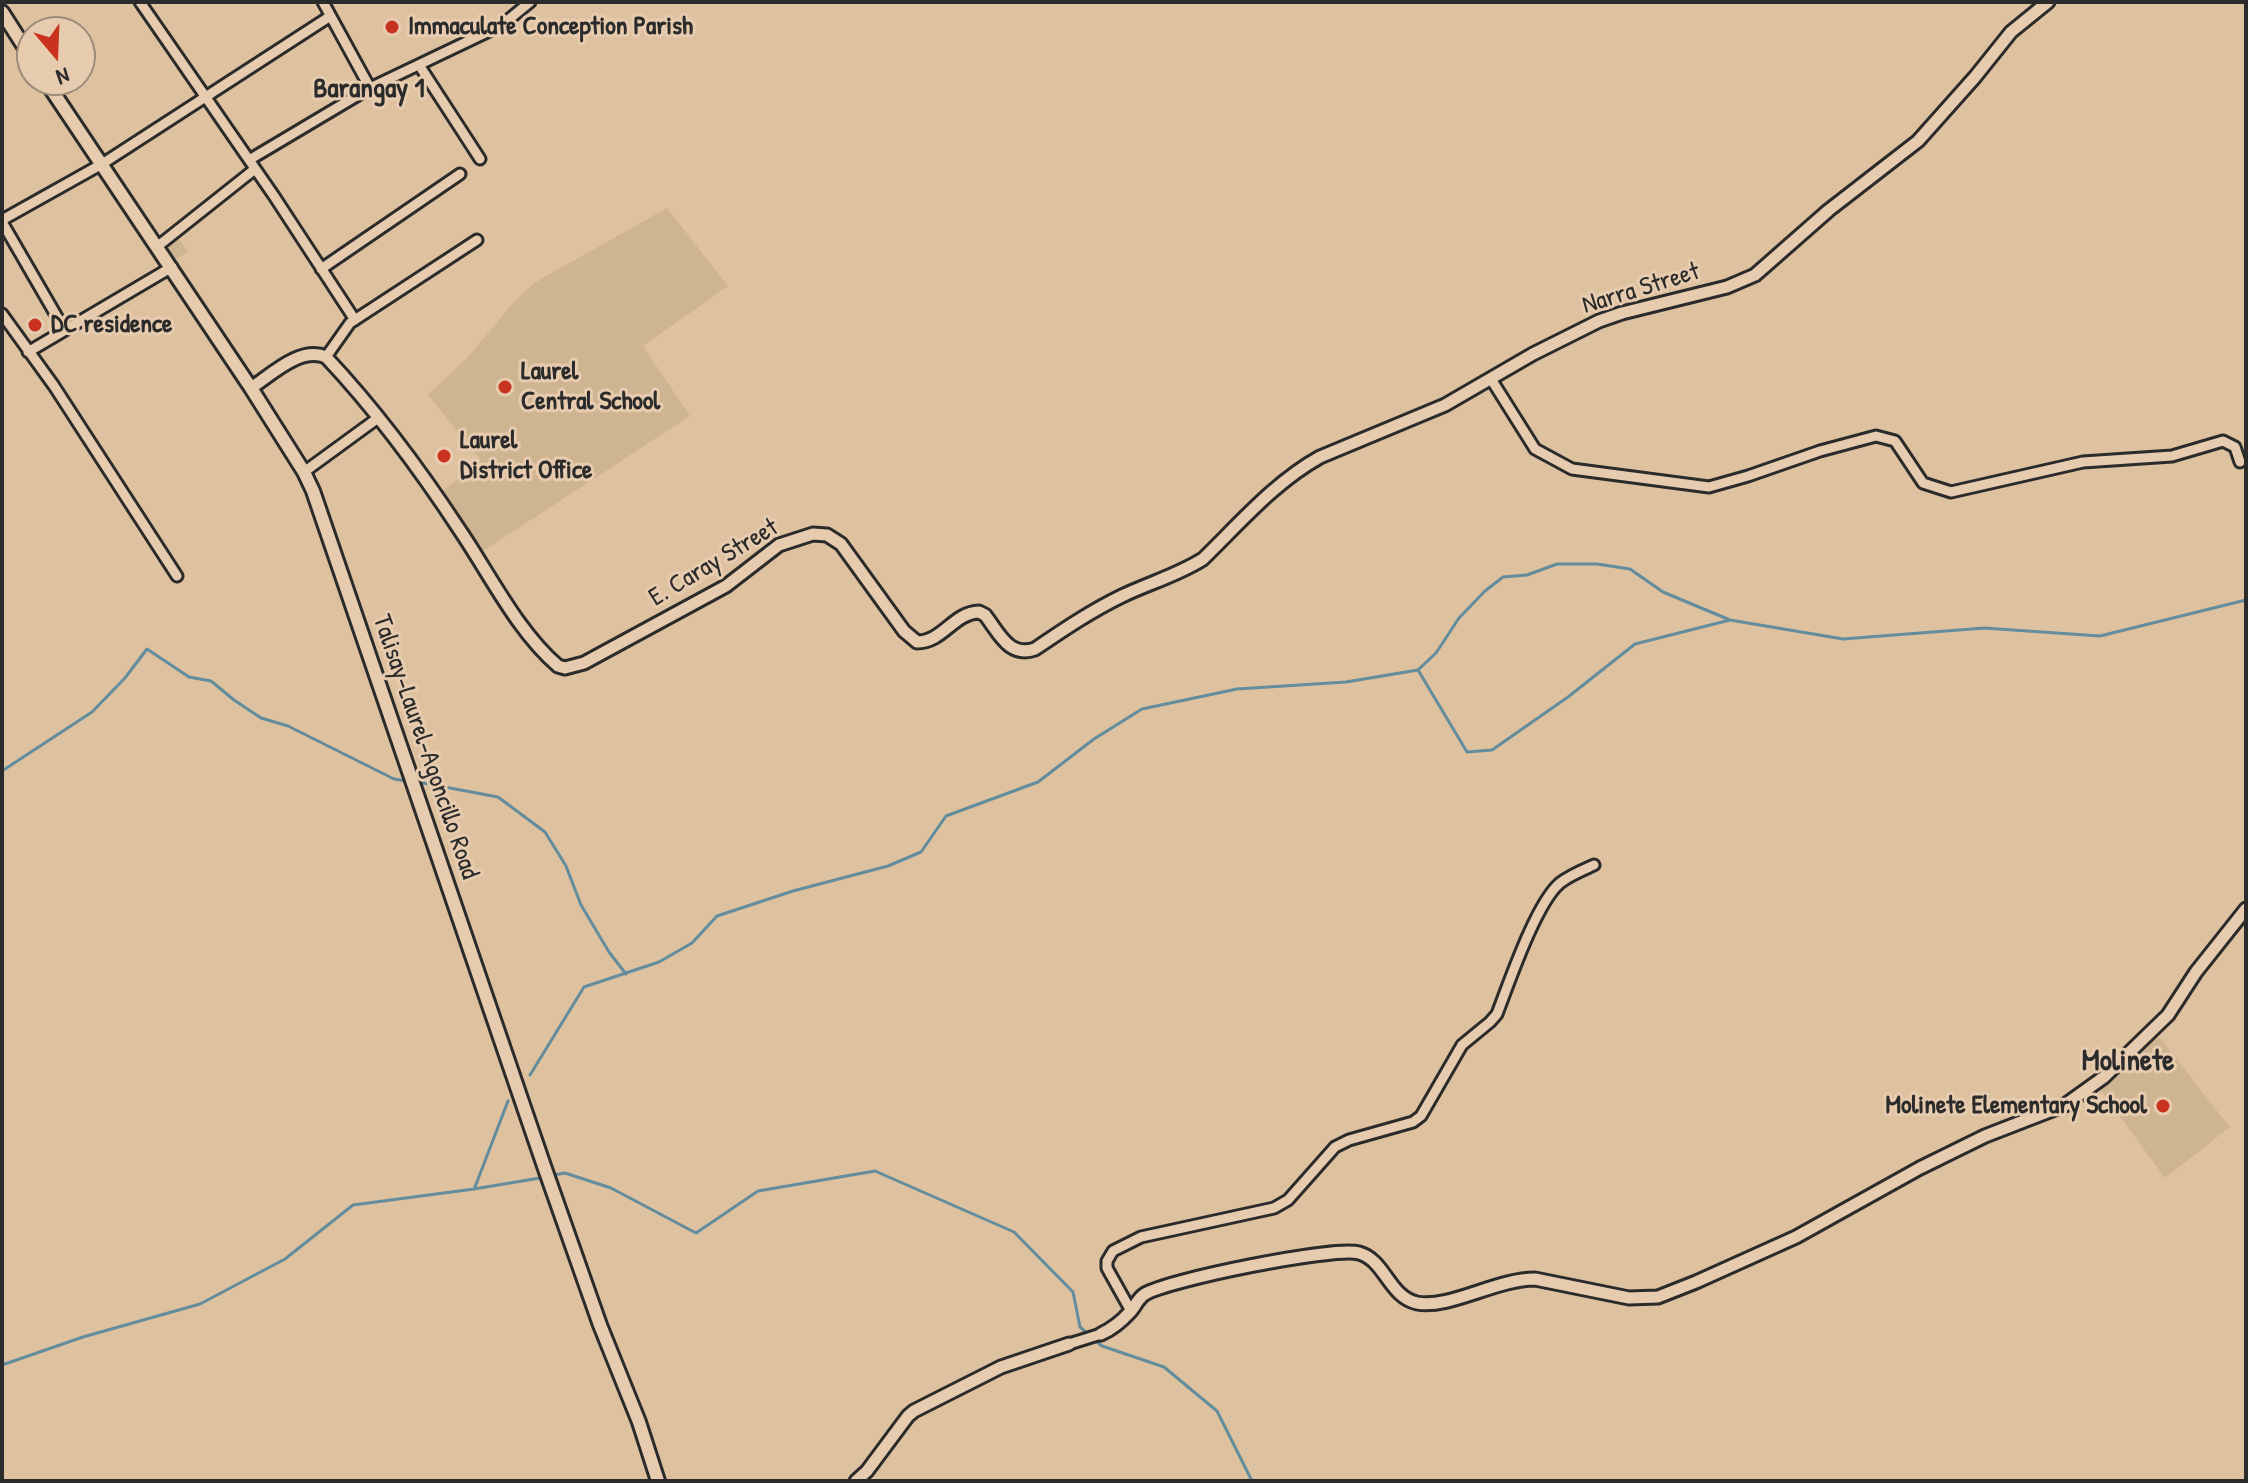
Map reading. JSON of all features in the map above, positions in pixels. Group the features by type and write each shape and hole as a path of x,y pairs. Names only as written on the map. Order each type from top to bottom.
{"main road":[{"path":"2,12 16,34"},
{"name":"Talisay-Laurel-Agoncillo Road","path":"56,96 251,388 313,491 555,1199 658,1481"}],"street":[{"path":"140,2 355,320"},
{"path":"323,2 370,88"},
{"path":"158,246 252,165 370,88 502,25 530,2"},
{"name":"Narra Street","path":"1203,559 1283,482 1320,457 1445,405 1533,354 1599,321 1727,287 1755,275 1829,210 1918,141 2011,32 2048,2"},
{"path":"64,329 2,221 102,164 329,17"},
{"path":"419,65 480,159"},
{"path":"321,269 460,174"},
{"path":"326,357 355,320 477,240"},
{"path":"28,352 172,267"},
{"path":"2,314 54,386 177,576"},
{"path":"251,388 296,358 315,354 326,357 378,418 304,472"},
{"path":"1491,379 1535,449 1572,469 1709,487 1876,436 1895,441 1923,483 1951,492 2083,462 2172,456 2223,441 2235,447 2240,462"},
{"name":"E. Caray Street","path":"378,418 460,530 524,627 550,659 565,668 584,663 726,586 779,545 813,534 827,535 841,544 904,631 917,642 934,639 961,615 979,612 985,615 1011,649 1019,653 1035,649 1089,613 1203,559"},
{"path":"1131,1311 1107,1268 1113,1251 1141,1237 1274,1208 1288,1200 1335,1147 1413,1122 1421,1116 1462,1045 1497,1014 1530,933 1551,892 1562,881 1594,865"},
{"path":"856,1481 914,1411 1001,1367 1101,1334 1113,1328 1144,1294 1185,1281 1303,1256 1346,1251 1372,1259 1403,1298 1418,1303 1440,1303 1521,1279 1535,1279 1629,1298 1658,1297 1696,1282 1796,1237 1920,1168 1985,1136 2065,1105 2104,1077 2168,1015 2196,972 2246,909"}],"shaded area":[{"path":"667,208 728,286 643,346 690,416 480,553 439,494 481,460 428,395 469,356 534,283"},
{"path":"177,236 188,252 174,260 163,245"},
{"name":"Molinete Elementary School","path":"2159,1037 2230,1127 2165,1178 2097,1085"}],"waterway":[{"path":"1419,669 1436,653 1459,618 1503,577 1527,575 1557,564 1597,564 1630,569 1663,592 1730,620"},
{"path":"530,1075 584,987 659,962 692,943 717,916 793,891 888,866 921,852 946,816 1038,782 1094,739 1142,709 1237,689 1346,682 1418,670 1467,752 1492,750 1568,697 1635,644 1730,620 1843,639 1984,628 2100,636 2246,600"},
{"path":"2,771 92,712 125,678 147,649 189,677 211,681 261,718 288,726 394,779 406,781"},
{"path":"418,782 498,797 545,832 566,866 581,905 626,974"},
{"path":"475,1187 508,1101"},
{"path":"553,1175 565,1173 611,1188 696,1233 758,1191 875,1171 1014,1232 1073,1292 1080,1327 1102,1346 1164,1367 1217,1411 1252,1481"},
{"path":"2,1365 83,1337 200,1304 285,1259 353,1205 546,1177"}],"place":[{"name":"Immaculate Conception Parish","path":"392,27"},
{"name":"DC residence","path":"35,325"},
{"name":"Laurel Central School","path":"505,387"},
{"name":"Laurel District Office","path":"444,456"},
{"name":"Molinete Elementary School","path":"2163,1106"}],"district":[{"name":"Barangay 1","path":"369,90"},
{"name":"Molinete","path":"2128,1062"}]}
